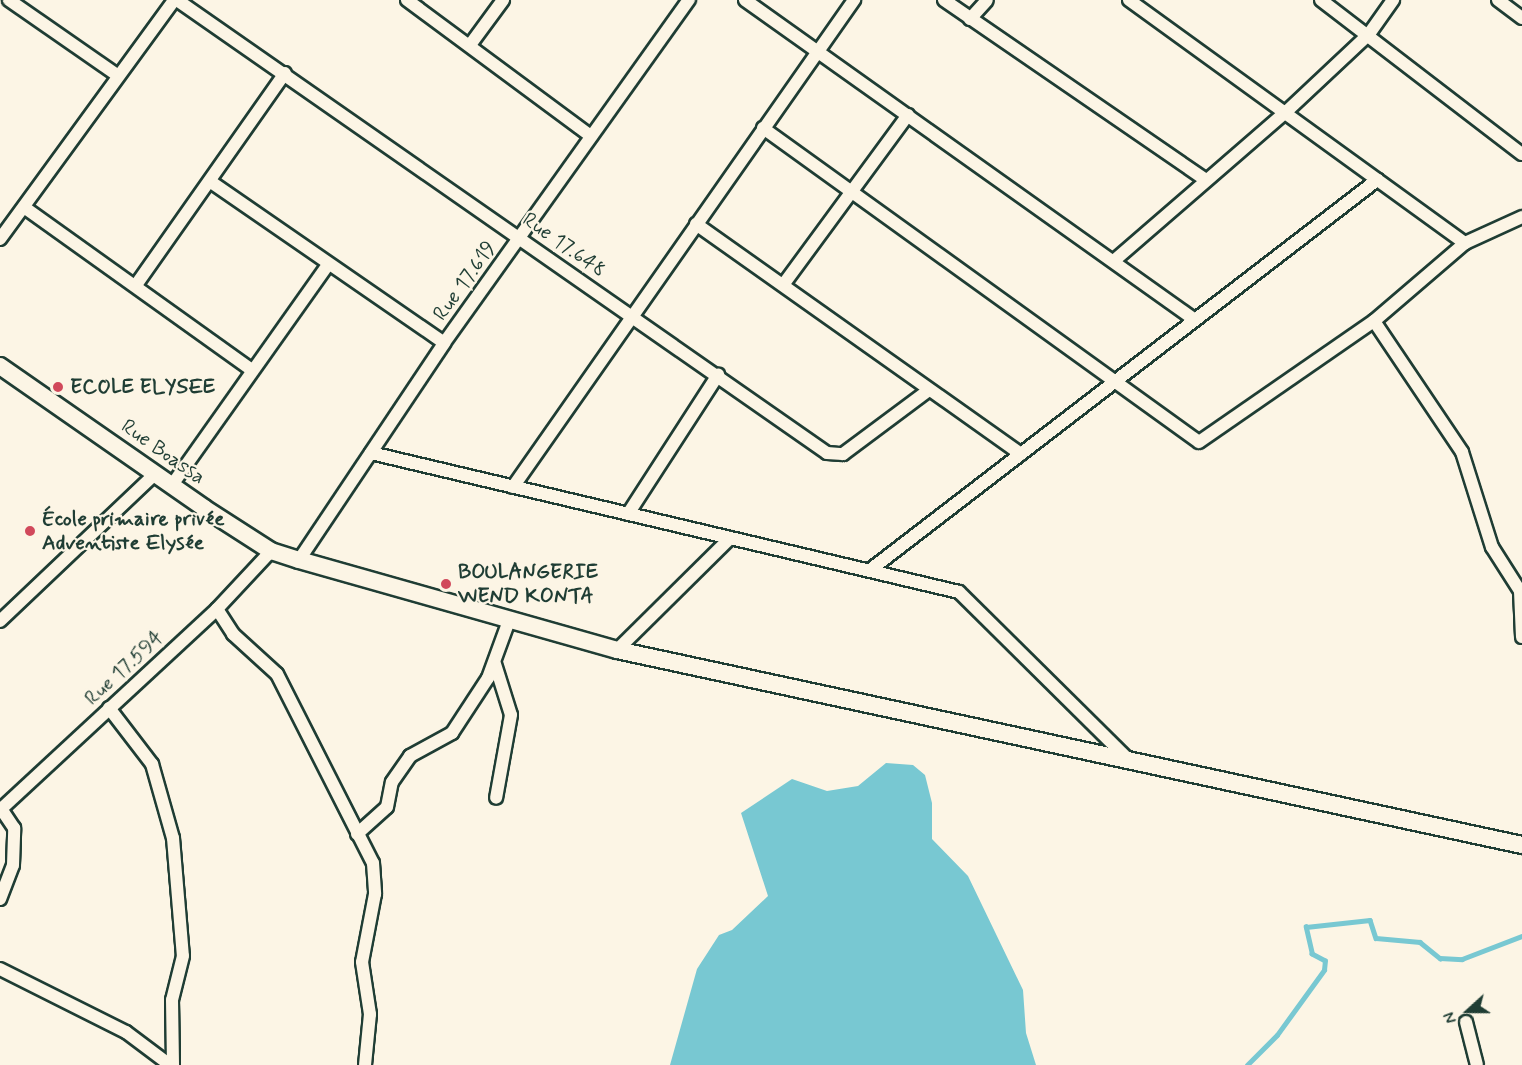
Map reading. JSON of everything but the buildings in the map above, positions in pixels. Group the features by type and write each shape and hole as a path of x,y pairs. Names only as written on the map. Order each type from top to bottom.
{"street":[{"path":"9,0 117,75"},
{"path":"0,239 117,75 175,0"},
{"name":"Rue 17.648","path":"175,0 285,73 632,316 837,456 930,390"},
{"path":"407,0 591,136"},
{"path":"470,45 503,0"},
{"name":"Rue 17.619","path":"299,560 444,343 689,0"},
{"path":"745,0 819,49 908,115 1116,259 1195,320"},
{"path":"513,487 854,0"},
{"path":"944,0 1204,178"},
{"path":"970,19 987,0"},
{"path":"1129,0 1287,111 1377,180 1466,243"},
{"path":"1321,0 1369,34 1522,154"},
{"path":"1116,259 1204,178 1287,111 1369,34 1394,0"},
{"path":"1498,0 1522,18"},
{"path":"136,285 211,182 285,73"},
{"path":"783,285 908,115"},
{"path":"763,128 1112,384 1202,442 1374,321 1466,243 1522,217"},
{"path":"870,570 1377,180"},
{"path":"211,182 327,266 444,343"},
{"path":"24,207 252,370"},
{"path":"696,224 1021,454"},
{"path":"172,485 327,266"},
{"path":"1374,321 1462,452 1492,547 1521,587 1522,638"},
{"name":"Rue Boassa","path":"0,366 271,551 299,560 617,650 1522,845"},
{"path":"628,514 718,375"},
{"path":"371,453 961,593 1129,760"},
{"path":"0,621 156,473"},
{"path":"617,650 730,538"},
{"name":"Rue 17.594","path":"0,809 217,609 271,551"},
{"path":"217,609 233,634 277,674 316,742 375,875 363,962 370,1014 365,1065"},
{"path":"357,834 387,807 392,782 414,751 452,733 495,663 510,618"},
{"path":"495,663 511,715 496,798"},
{"path":"109,708 152,764 173,838 183,956 171,1000 172,1065"},
{"path":"0,809 14,828 13,865 0,899"},
{"path":"0,969 126,1032 172,1065"},
{"path":"1466,1022 1477,1065"}],"water":[{"path":"886,763 913,765 925,775 932,803 932,839 968,876 1023,990 1026,1033 1036,1065 670,1065 697,969 719,935 732,930 768,896 741,813 792,779 827,791 858,786"}],"waterway":[{"path":"1247,1065 1277,1035 1324,970 1325,961 1312,954 1306,927 1370,920 1376,938 1420,942 1440,958 1462,959 1522,936"}],"place":[{"name":"ECOLE ELYSEE","path":"58,387"},
{"name":"École primaire privée Adventiste Elysée","path":"30,531"},
{"name":"BOULANGERIE WEND KONTA","path":"446,584"}]}
